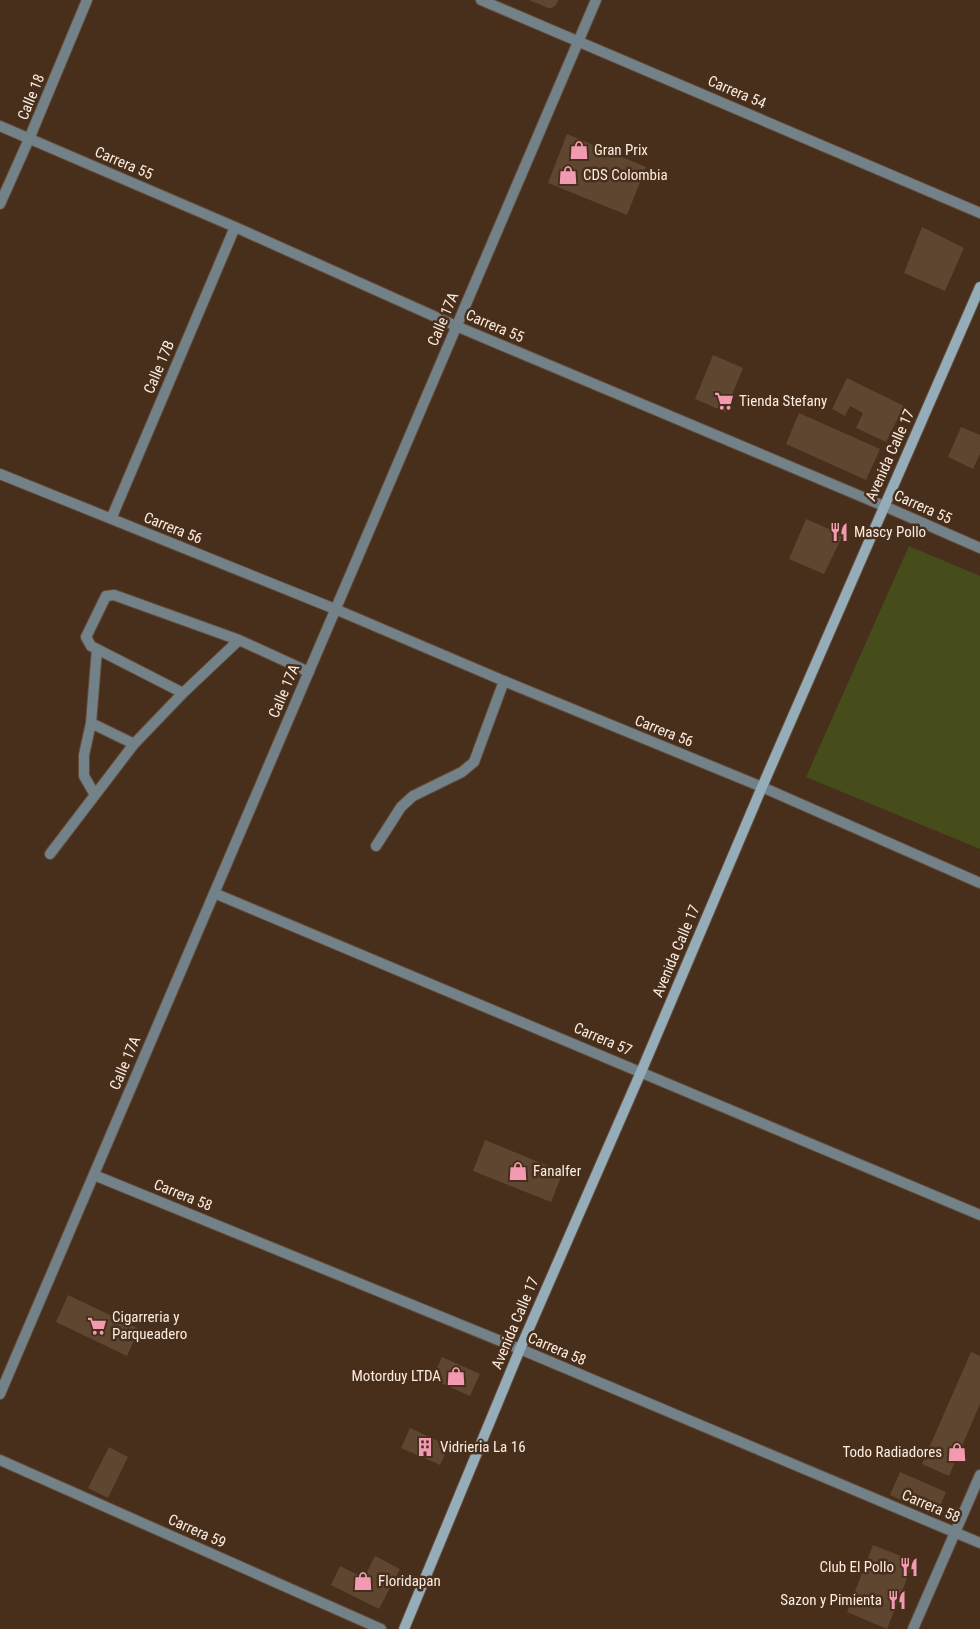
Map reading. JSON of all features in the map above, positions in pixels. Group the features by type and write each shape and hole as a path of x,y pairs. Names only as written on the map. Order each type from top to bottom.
{"street":[{"name":"Calle 18","path":"0,204 30,139 87,0"},
{"name":"Carrera 54","path":"481,0 980,213"},
{"name":"Calle 17A","path":"0,1394 596,0"},
{"name":"Carrera 55","path":"0,126 235,227 456,326 980,548"},
{"name":"Calle 17B","path":"111,520 235,227"},
{"name":"Avenida Calle 17","path":"404,1629 520,1349 642,1072 762,787 980,287"},
{"name":"Carrera 56","path":"0,474 335,609 762,787 980,883"},
{"path":"183,694 91,646 86,637 106,596 114,595 239,640 309,672"},
{"path":"50,854 134,744 239,640"},
{"path":"95,795 84,776 84,755 91,723 97,649"},
{"path":"376,846 401,807 413,796 462,772 474,762 504,681"},
{"path":"91,723 134,744"},
{"name":"Carrera 57","path":"214,893 980,1215"},
{"name":"Carrera 58","path":"94,1175 520,1349 980,1543"},
{"name":"Carrera 59","path":"0,1460 381,1629"},
{"path":"913,1629 980,1475"}],"green space":[{"path":"909,546 980,576 980,849 806,777"}],"building":[{"path":"529,0 558,0 556,5 548,8"},
{"path":"567,134 646,167 627,215 548,183"},
{"path":"922,227 964,248 945,291 904,273"},
{"path":"713,355 743,368 725,412 695,399"},
{"path":"847,378 904,406 886,442 856,428 863,413 850,406 845,416 832,409"},
{"path":"799,413 880,449 866,480 786,444"},
{"path":"961,427 980,435 980,454 973,469 948,457"},
{"path":"806,519 843,535 824,574 789,559"},
{"name":"Fanalfer","path":"485,1140 563,1172 551,1202 473,1171"},
{"name":"Cigarreria y Parqueadero","path":"68,1295 139,1329 127,1356 56,1322"},
{"path":"971,1352 980,1356 980,1404 949,1476 922,1464"},
{"name":"Motorduy LTDA","path":"442,1357 480,1374 470,1396 432,1379"},
{"name":"Vidrieria La 16","path":"410,1428 449,1446 440,1465 401,1448"},
{"path":"109,1447 128,1457 108,1498 88,1488"},
{"path":"900,1472 946,1492 936,1516 890,1495"},
{"path":"873,1545 914,1561 887,1629 847,1612"},
{"name":"Floridapan","path":"375,1556 400,1569 379,1609 331,1585 340,1566 364,1578"}],"place":[{"name":"Gran Prix","path":"579,150"},
{"name":"CDS Colombia","path":"568,175"},
{"name":"Tienda Stefany","path":"724,401"},
{"name":"Mascy Pollo","path":"839,532"},
{"name":"Fanalfer","path":"518,1171"},
{"name":"Cigarreria y Parqueadero","path":"97,1326"},
{"name":"Motorduy LTDA","path":"456,1376"},
{"name":"Vidrieria La 16","path":"425,1447"},
{"name":"Todo Radiadores","path":"957,1452"},
{"name":"Club El Pollo","path":"909,1567"},
{"name":"Floridapan","path":"363,1581"},
{"name":"Sazon y Pimienta","path":"897,1600"}]}
